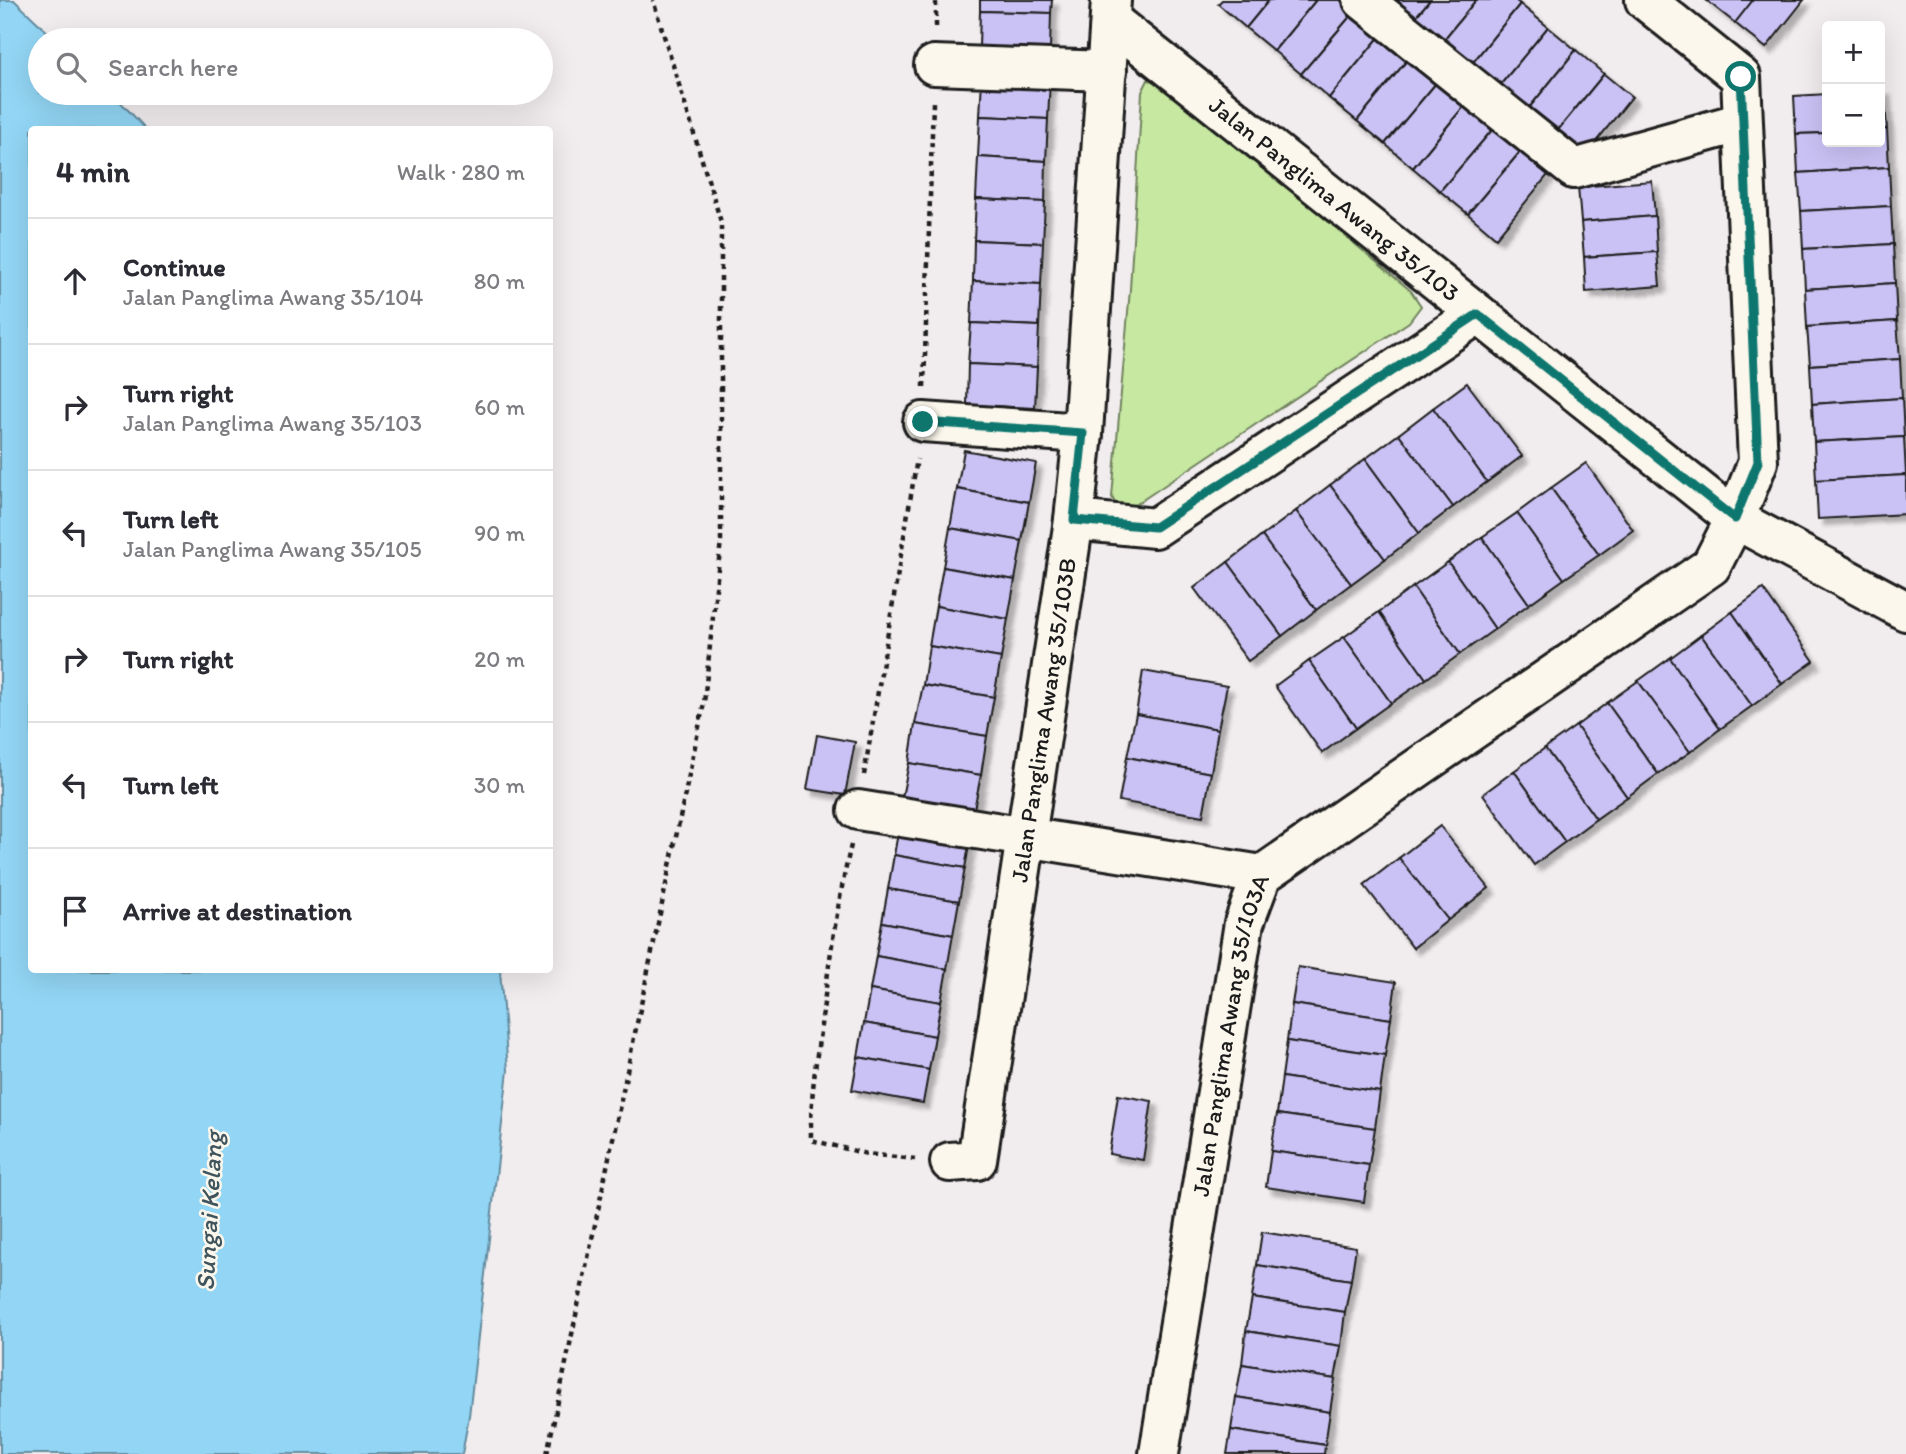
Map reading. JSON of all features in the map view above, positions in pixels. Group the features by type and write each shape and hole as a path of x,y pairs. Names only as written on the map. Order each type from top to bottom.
{"street":[{"path":"1363,0 1574,169 1742,122"},
{"name":"Jalan Panglima Awang 35/103A","path":"1159,1454 1244,923 1262,875 1712,566 1758,462 1741,77 1645,0"},
{"name":"Jalan Panglima Awang 35/103B","path":"950,1162 977,1160 1074,520 1083,433 1110,10"},
{"name":"Jalan Panglima Awang 35/103","path":"1110,10 1478,314 1735,519 1906,611"},
{"path":"934,65 1107,71"},
{"path":"1074,520 1155,527 1478,314"},
{"path":"923,422 1083,433"},
{"path":"858,810 1262,875"}],"path":[{"path":"547,1454 704,703 721,540 721,222 653,0"},
{"path":"936,0 923,422 858,810 837,907 810,1108 811,1140 867,1154 950,1162"}],"green space":[{"path":"1148,80 1163,83 1411,291 1421,306 1409,322 1129,509 1117,508 1112,497 1130,289 1142,92"}],"water":[{"name":"Sungai Kelang","path":"0,0 14,0 43,28 28,28 28,105 123,105 143,126 28,126 28,973 500,973 508,1070 469,1416 462,1454 0,1454"}],"building":[{"path":"980,0 1052,0 1051,13 980,11"},
{"path":"1222,0 1269,0 1246,28 1218,4"},
{"path":"1269,0 1316,0 1274,51 1246,28"},
{"path":"1316,0 1340,0 1354,12 1301,74 1274,51"},
{"path":"1389,0 1430,0 1413,20"},
{"path":"1430,0 1476,0 1441,43 1413,20"},
{"path":"1476,0 1515,0 1520,4 1470,66 1441,43"},
{"path":"1706,0 1753,0 1735,23"},
{"path":"1753,0 1804,0 1766,48 1735,23"},
{"path":"1520,4 1548,27 1497,89 1470,66"},
{"path":"980,11 1051,13 1050,50 979,48"},
{"path":"1354,12 1381,35 1329,98 1301,74"},
{"path":"1548,27 1576,50 1525,113 1497,89"},
{"path":"1381,35 1409,58 1357,121 1329,98"},
{"path":"1576,50 1604,74 1554,135 1525,113"},
{"path":"1409,58 1437,82 1385,144 1357,121"},
{"path":"1604,74 1632,97 1582,159 1554,135"},
{"path":"982,79 1050,80 1048,119 980,116"},
{"path":"1437,82 1465,105 1413,168 1385,144"},
{"path":"1822,94 1822,133 1796,134 1794,96"},
{"path":"1465,105 1493,129 1440,191 1413,168"},
{"path":"980,116 1048,119 1046,161 978,157"},
{"path":"1493,129 1520,152 1468,214 1440,191"},
{"path":"1885,129 1889,167 1798,173 1796,134 1822,133 1822,147 1885,147"},
{"path":"1520,152 1548,175 1496,238 1468,214"},
{"path":"978,157 1046,161 1045,202 976,199"},
{"path":"1889,167 1891,206 1801,211 1798,173"},
{"path":"1652,181 1655,216 1581,222 1578,187"},
{"path":"976,199 1045,202 1043,243 974,240"},
{"path":"1891,206 1893,244 1803,249 1801,211"},
{"path":"1655,216 1657,252 1584,257 1581,222"},
{"path":"974,240 1043,243 1041,284 973,281"},
{"path":"1893,244 1895,283 1805,289 1803,249"},
{"path":"1657,252 1660,286 1586,292 1584,257"},
{"path":"973,281 1041,284 1039,326 971,323"},
{"path":"1895,283 1897,321 1807,327 1805,289"},
{"path":"1897,321 1900,359 1810,365 1807,327"},
{"path":"971,323 1039,326 1037,367 968,364"},
{"path":"1900,359 1902,398 1812,404 1810,365"},
{"path":"968,364 1037,367 1035,408 967,405"},
{"path":"1467,383 1522,456 1487,482 1433,408"},
{"path":"1902,398 1904,437 1814,442 1812,404"},
{"path":"1433,408 1487,482 1453,507 1399,434"},
{"path":"1399,434 1453,507 1419,533 1365,459"},
{"path":"1904,437 1906,475 1816,480 1814,442"},
{"path":"964,450 1036,463 1029,502 957,489"},
{"path":"1365,459 1419,533 1385,559 1330,485"},
{"path":"1586,463 1633,530 1599,555 1551,488"},
{"path":"1906,475 1906,514 1818,519 1816,480"},
{"path":"1330,485 1385,559 1351,584 1296,511"},
{"path":"1551,488 1599,555 1564,579 1517,513"},
{"path":"957,489 1029,502 1022,541 950,528"},
{"path":"1296,511 1351,584 1316,610 1262,536"},
{"path":"1517,513 1564,579 1529,604 1482,537"},
{"path":"950,528 1022,541 1015,580 943,567"},
{"path":"1262,536 1316,610 1282,636 1228,562"},
{"path":"1482,537 1529,604 1495,629 1448,562"},
{"path":"1228,562 1282,636 1248,661 1194,588"},
{"path":"1448,562 1495,629 1460,654 1413,587"},
{"path":"943,567 1015,580 1008,619 936,606"},
{"path":"1413,587 1460,654 1426,679 1379,612"},
{"path":"1763,589 1814,661 1782,684 1732,612"},
{"path":"936,606 1008,619 1001,658 929,646"},
{"path":"1379,612 1426,679 1391,703 1344,637"},
{"path":"1732,612 1782,684 1752,706 1701,635"},
{"path":"1701,635 1752,706 1720,729 1670,658"},
{"path":"1344,637 1391,703 1356,728 1309,661"},
{"path":"929,646 1001,658 994,697 923,685"},
{"path":"1670,658 1720,729 1690,752 1638,681"},
{"path":"1309,661 1356,728 1322,753 1275,686"},
{"path":"1143,671 1227,686 1218,729 1136,714"},
{"path":"1638,681 1690,752 1658,774 1607,703"},
{"path":"923,685 994,697 987,736 915,724"},
{"path":"1607,703 1658,774 1627,797 1576,726"},
{"path":"1136,714 1218,729 1211,773 1127,757"},
{"path":"915,724 987,736 981,775 909,763"},
{"path":"1576,726 1627,797 1596,819 1545,748"},
{"path":"817,735 855,742 845,795 807,789"},
{"path":"1545,748 1596,819 1565,842 1514,771"},
{"path":"1127,757 1211,773 1203,816 1119,801"},
{"path":"909,763 981,775 973,814 901,802"},
{"path":"1514,771 1565,842 1534,865 1483,794"},
{"path":"900,822 971,835 965,868 894,855"},
{"path":"1440,826 1489,888 1448,920 1399,858"},
{"path":"894,855 965,868 959,901 888,889"},
{"path":"1399,858 1448,920 1413,948 1364,885"},
{"path":"888,889 959,901 953,935 882,922"},
{"path":"882,922 953,935 947,969 876,956"},
{"path":"876,956 947,969 941,1002 870,990"},
{"path":"1298,967 1396,982 1391,1019 1292,1004"},
{"path":"870,990 941,1002 935,1036 864,1023"},
{"path":"1292,1004 1391,1019 1385,1055 1287,1041"},
{"path":"864,1023 935,1036 929,1070 858,1057"},
{"path":"1287,1041 1385,1055 1380,1092 1282,1077"},
{"path":"858,1057 929,1070 923,1103 852,1090"},
{"path":"1282,1077 1380,1092 1375,1128 1277,1114"},
{"path":"1118,1095 1152,1101 1143,1160 1109,1154"},
{"path":"1277,1114 1375,1128 1369,1165 1271,1151"},
{"path":"1271,1151 1369,1165 1364,1202 1266,1187"},
{"path":"1262,1232 1356,1247 1351,1280 1257,1265"},
{"path":"1257,1265 1351,1280 1345,1312 1252,1298"},
{"path":"1252,1298 1345,1312 1341,1346 1246,1331"},
{"path":"1246,1331 1341,1346 1335,1379 1242,1364"},
{"path":"1242,1364 1335,1379 1330,1412 1236,1397"},
{"path":"1236,1397 1330,1412 1325,1445 1231,1430"},
{"path":"1231,1430 1325,1445 1324,1454 1227,1454"}],"route":[{"path":"923,422 1083,433 1074,520 1155,527 1478,314 1735,519 1758,462 1741,77"}]}
